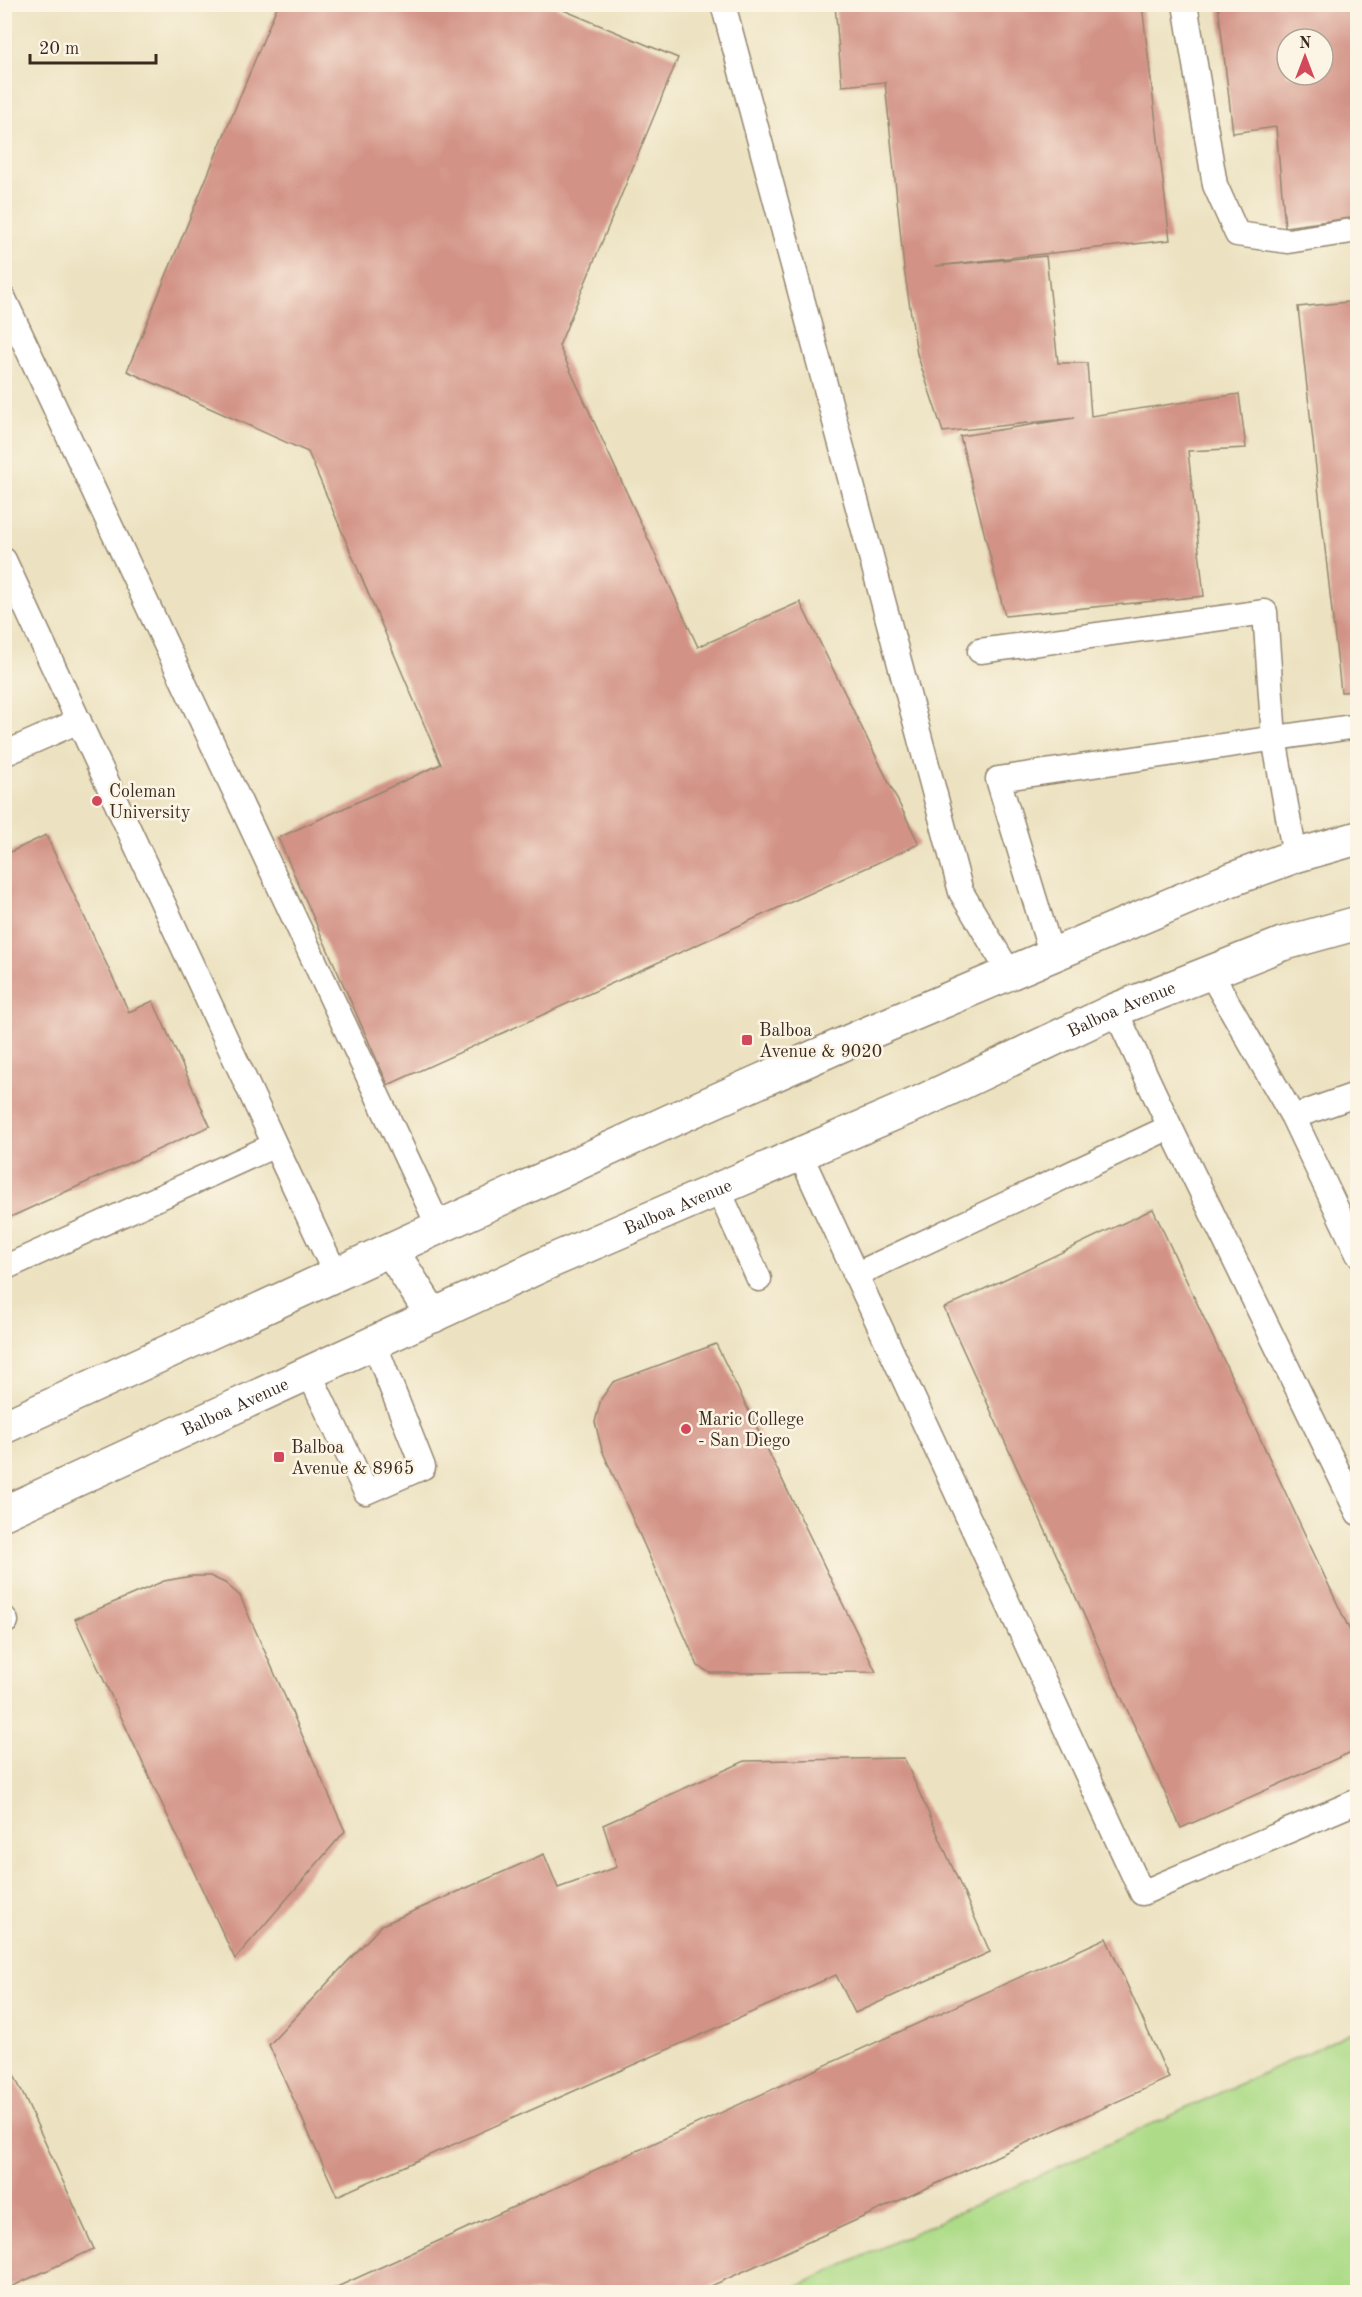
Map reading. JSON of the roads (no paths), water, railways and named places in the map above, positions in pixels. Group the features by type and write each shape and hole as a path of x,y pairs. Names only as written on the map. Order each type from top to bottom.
{"main road":[{"path":"4,1427 672,1120 1010,972 1222,883 1295,856 1358,838"},
{"name":"Balboa Avenue","path":"4,1513 549,1262 921,1102 1115,1010 1282,944 1358,923"},
{"path":"391,1250 433,1316"}],"lane":[{"path":"723,4 961,892 1010,972"},
{"path":"1185,4 1215,185 1237,234 1288,240 1358,230"},
{"path":"4,299 439,1227"},
{"path":"4,560 336,1275"},
{"path":"980,651 1265,612 1274,738 1295,856"},
{"path":"4,754 79,721"},
{"path":"1052,956 998,779 1358,726"},
{"path":"1210,972 1293,1117 1358,1254"},
{"path":"1115,1010 1358,1513"},
{"path":"1293,1117 1358,1094"},
{"path":"855,1275 1170,1127"},
{"path":"4,1268 275,1145"},
{"path":"800,1154 1142,1893 1358,1801"},
{"path":"718,1189 759,1279"},
{"path":"309,1373 366,1492 423,1467 374,1343"}],"place":[{"name":"Coleman University","path":"97,801"},
{"name":"Balboa Avenue & 9020","path":"747,1040"},
{"name":"Maric College - San Diego","path":"686,1429"},
{"name":"Balboa Avenue & 8965","path":"279,1457"}]}
